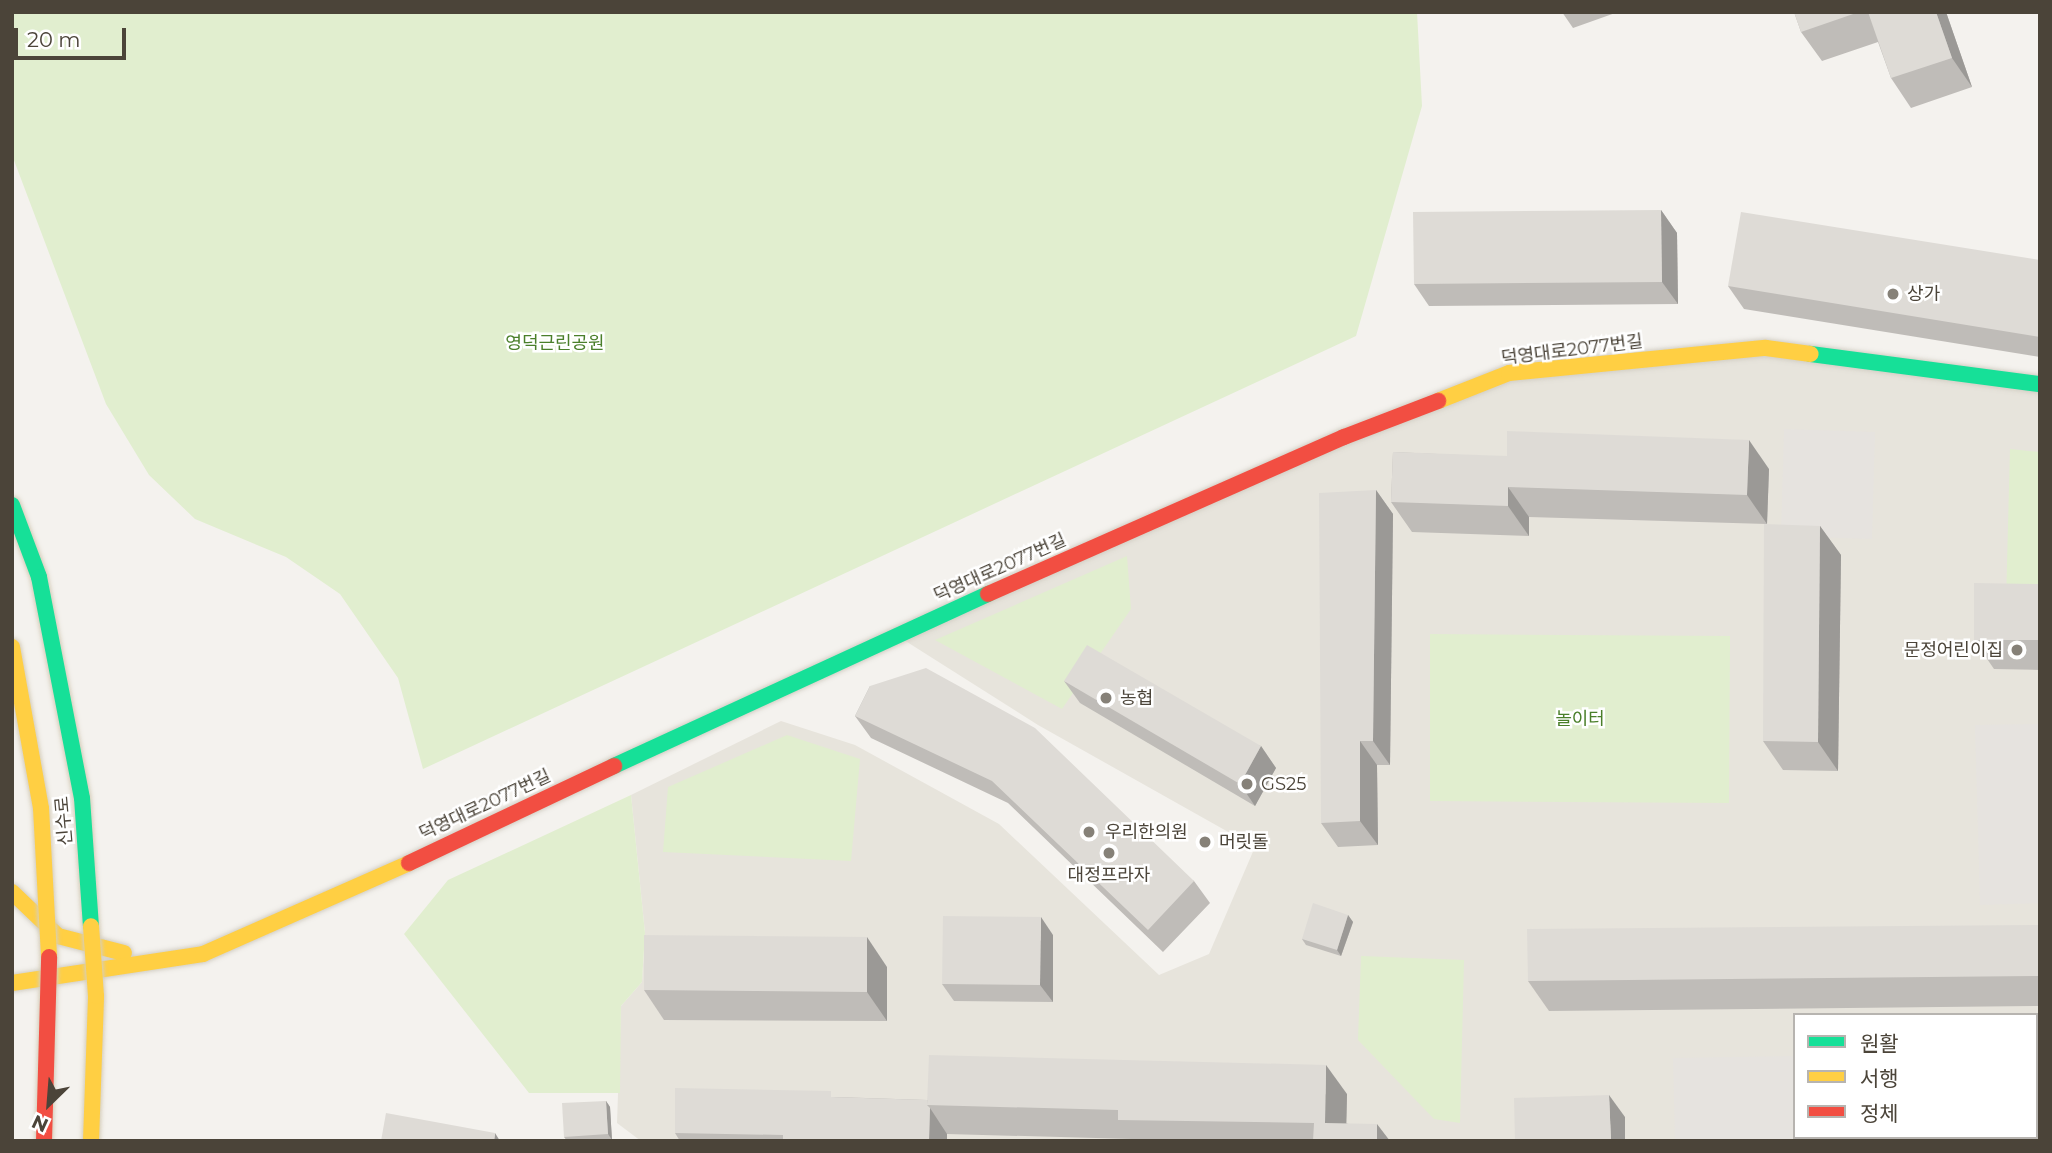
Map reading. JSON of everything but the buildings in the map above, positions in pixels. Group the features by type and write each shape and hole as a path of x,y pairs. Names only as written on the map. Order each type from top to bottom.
{"street":[{"name":"덕영대로2077번길","path":"12,983 203,954 318,905 887,639 1344,437 1509,373 1766,348 2040,384"},
{"name":"신수로","path":"12,505 39,576 82,798 96,996 91,1141"},
{"name":"신수로","path":"12,647 41,808 51,992 44,1141"},
{"path":"12,892 58,936 134,956 203,954"}],"shaded area":[{"path":"1766,348 2040,384 2040,1141 641,1141 617,1123 621,1006 642,982 645,933 631,795 781,721 855,745 999,824 1159,975 1209,954 1255,847 1038,725 896,635 1509,373"},
{"path":"1784,429 1875,432 1872,539 1781,536"},
{"path":"2040,724 2040,903 1980,905 1975,725"},
{"path":"1793,1056 1793,1139 2038,1139 2038,1096 2040,1141 1675,1141 1673,1058"}],"green space":[{"name":"영덕근린공원","path":"12,12 1417,12 1422,106 1356,336 423,769 398,678 340,594 286,557 195,519 149,475 106,404 12,155"},
{"path":"2010,449 2040,452 2040,604 2006,603"},
{"path":"1127,556 1131,609 1062,709 935,640"},
{"name":"놀이터","path":"1430,634 1730,636 1729,803 1430,801"},
{"path":"787,735 860,759 851,861 663,852 668,787"},
{"path":"631,795 645,933 642,982 621,1006 620,1093 529,1093 404,934 448,880"},
{"path":"1361,956 1464,960 1460,1123 1434,1119 1358,1040"}],"traffic: fast":[{"path":"1811,354 2040,384"},
{"path":"12,505 39,577 82,798 91,926"},
{"path":"614,766 988,594"}],"traffic: slow":[{"path":"1438,401 1509,373 1766,348 1811,354"},
{"path":"12,647 41,808 49,957"},
{"path":"12,983 203,954 409,863"},
{"path":"12,892 58,936 124,953"},
{"path":"91,926 96,996 91,1141"}],"traffic: jam":[{"path":"988,594 1344,437 1438,401"},
{"path":"409,863 614,766"},
{"path":"44,1141 49,957"}],"place":[{"name":"상가","path":"1893,294"},
{"name":"문정어린이집","path":"2017,650"},
{"name":"농협","path":"1106,698"},
{"name":"GS25","path":"1247,784"},
{"name":"우리한의원","path":"1089,832"},
{"name":"머릿돌","path":"1205,842"},
{"name":"대정프라자","path":"1109,853"}]}
